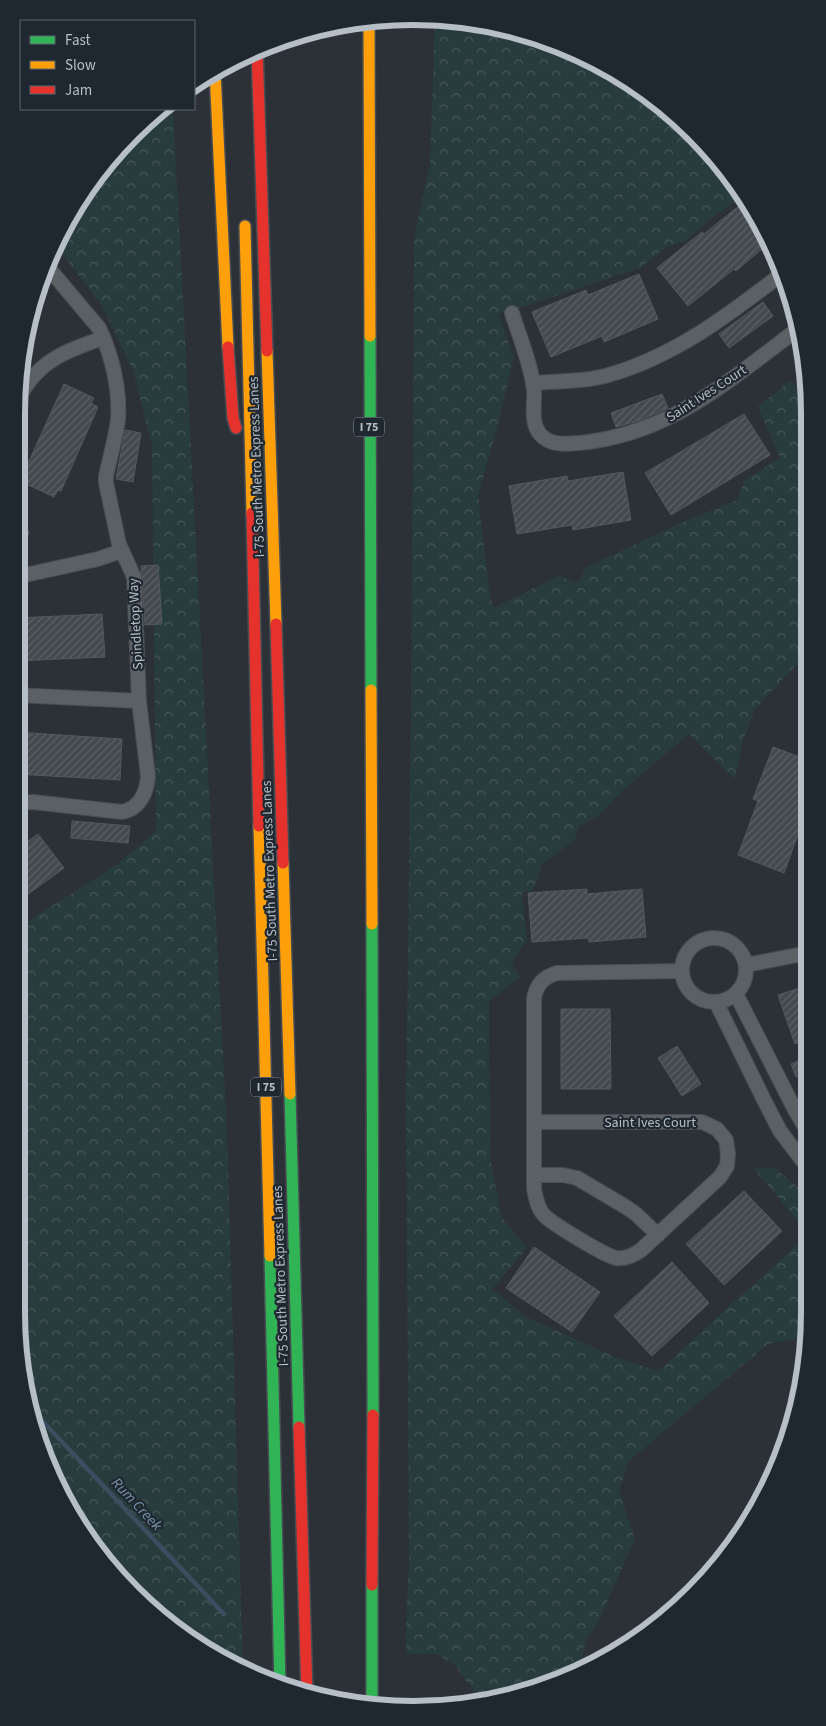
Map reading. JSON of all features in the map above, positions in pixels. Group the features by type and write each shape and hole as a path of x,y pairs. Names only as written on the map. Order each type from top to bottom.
{"highway":[{"name":"I 75","path":"369,27 373,1377 372,1699"},
{"name":"I-75 South Metro Express Lanes","path":"258,58 282,799 307,1686"},
{"path":"215,79 226,323 233,418 252,489"},
{"name":"I 75","path":"245,216 280,1677"}],"street":[{"name":"Spindletop Way","path":"25,802 122,812 133,808 142,798 148,776 139,700 134,577 121,551 106,483 118,420 115,378 104,338 95,323 52,272"},
{"path":"533,383 597,377 625,370 654,359 697,334 748,300 776,278"},
{"name":"Saint Ives Court","path":"512,313 533,383 535,424 540,434 549,441 556,443 572,443 620,436 654,425 682,412 793,333"},
{"path":"26,385 46,363 66,352 104,338"},
{"path":"25,576 98,559 121,551"},
{"path":"25,695 139,700"},
{"path":"710,938 722,939 733,944 742,954 746,965 745,980 736,994 727,1000 716,1002 704,1001 693,995 685,984 682,971 684,959 690,949 699,942 710,938"},
{"path":"746,965 801,954"},
{"name":"Saint Ives Court","path":"534,1122 702,1122 716,1129 726,1140 728,1160 723,1172 641,1250 631,1256 619,1258 609,1256 544,1216 537,1202 534,1175 534,1122 534,999 536,989 542,980 557,973 682,971"},
{"path":"736,994 801,1122"},
{"path":"716,1002 780,1131 801,1158"},
{"path":"756,1084 778,1076"},
{"path":"534,1175 563,1175 577,1178 636,1214 658,1235"}],"green space":[{"path":"435,26 464,28 489,32 538,46 585,65 629,90 669,121 705,157 737,199 703,225 686,241 666,247 640,268 498,314 514,357 478,496 490,596 494,608 559,576 577,583 587,567 685,521 737,500 745,480 780,458 758,406 790,381 800,390 801,413 801,659 755,709 743,740 735,779 689,734 622,791 598,816 578,827 575,840 542,864 533,890 522,893 527,939 512,963 520,977 489,1001 490,1158 502,1218 527,1248 492,1289 526,1317 615,1357 658,1371 801,1241 800,1338 768,1344 629,1461 619,1491 635,1539 597,1624 587,1639 580,1663 513,1688 476,1696 455,1665 437,1654 406,1654 409,1562 406,1106 414,238 430,164"},
{"path":"173,110 227,1130 243,1662 197,1636 157,1605 121,1569 90,1529 65,1485 46,1438 32,1389 28,1364 25,1313 25,923 116,865 156,831 152,445 133,371 102,305 60,252 90,197 105,177 121,157 157,121"},
{"path":"753,1168 775,1168 801,1190 801,1225"}],"building":[{"path":"741,205 764,247 736,271 734,269 688,306 657,268 702,232 704,234"},
{"path":"639,274 658,319 604,342 602,336 551,357 532,312 586,290 588,295"},
{"path":"763,302 773,316 729,348 719,334"},
{"path":"64,384 94,398 91,403 98,407 61,491 58,490 54,497 25,483 25,470"},
{"path":"662,394 668,408 638,421 616,427 611,413"},
{"path":"744,414 770,455 671,515 645,473"},
{"path":"125,430 141,433 133,482 116,479"},
{"path":"623,472 631,520 573,530 572,525 517,534 509,486 567,476 568,481"},
{"path":"25,519 29,534 25,535"},
{"path":"158,565 162,624 145,625 141,566"},
{"path":"102,614 105,657 25,661 25,618"},
{"path":"25,733 122,739 120,780 25,775"},
{"path":"773,747 801,757 801,811 799,816 801,817 801,826 784,873 738,855 758,801 753,799"},
{"path":"72,821 130,826 128,843 71,838"},
{"path":"38,834 64,868 25,896 25,843"},
{"path":"587,889 587,894 642,889 646,937 589,942 588,938 532,942 528,893"},
{"path":"801,988 801,1042 795,1044 778,995"},
{"path":"561,1009 610,1009 611,1089 561,1089"},
{"path":"677,1046 701,1084 682,1096 658,1058"},
{"path":"801,1060 801,1075 796,1077 791,1064"},
{"path":"744,1191 782,1231 724,1285 686,1244"},
{"path":"534,1247 600,1292 572,1332 506,1288"},
{"path":"672,1262 709,1303 652,1356 614,1316"}],"waterway":[{"name":"Rum Creek","path":"40,1418 224,1614"}],"traffic: fast":[{"path":"370,336 371,690"},
{"path":"372,924 373,1415"},
{"path":"290,1094 299,1427"},
{"path":"270,1256 280,1677"},
{"path":"372,1585 372,1699"}],"traffic: slow":[{"path":"369,27 370,336"},
{"path":"215,79 228,347"},
{"path":"245,226 252,513"},
{"path":"267,351 276,624"},
{"path":"371,690 372,924"},
{"path":"259,826 270,1256"},
{"path":"283,863 290,1094"}],"traffic: jam":[{"path":"257,58 267,351"},
{"path":"228,347 233,418 236,428"},
{"path":"252,513 259,826"},
{"path":"276,624 283,863"},
{"path":"372,1585 373,1415"},
{"path":"299,1427 307,1686"}]}
